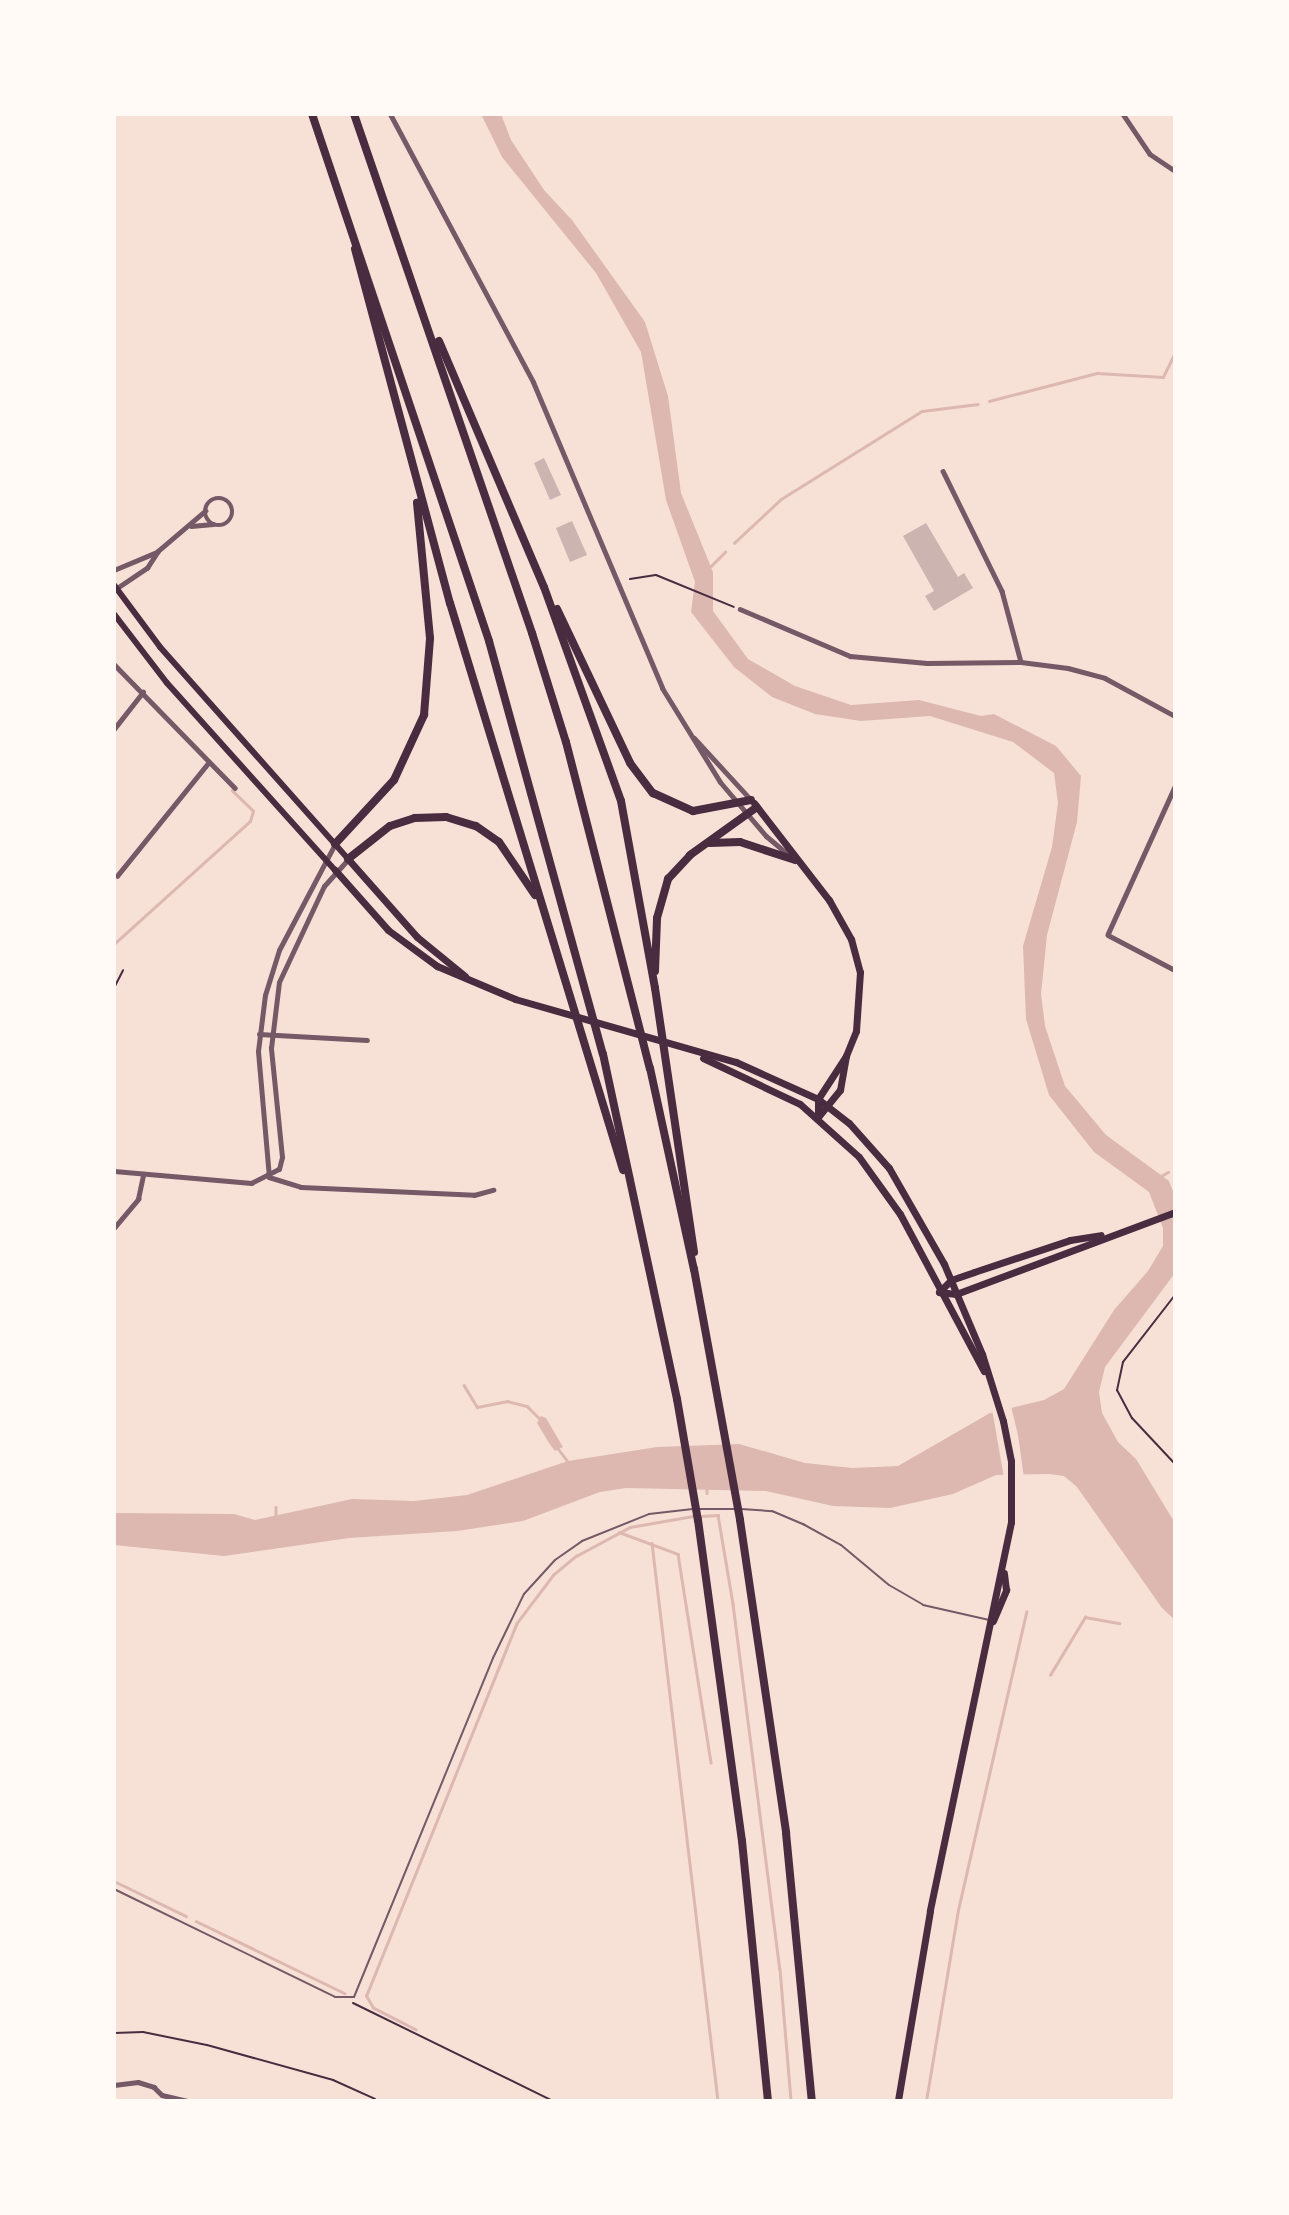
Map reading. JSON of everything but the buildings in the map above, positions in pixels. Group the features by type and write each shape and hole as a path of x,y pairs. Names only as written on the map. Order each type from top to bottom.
{"highway":[{"path":"312,114 352,225 489,641 589,994 603,1054 630,1193 677,1399 698,1520 742,1841 768,2101"},
{"path":"354,114 428,321 566,742 650,1068 694,1269 740,1520 786,1833 812,2101"},
{"path":"352,225 359,276 413,473 630,1193"},
{"path":"428,321 453,367 544,587 621,801 694,1229 694,1269"},
{"path":"335,844 394,780 424,715 430,638 413,473"},
{"path":"544,587 630,763 653,793 693,811 754,804"},
{"path":"655,988 657,918 662,891 677,868 747,815 754,804"},
{"path":"348,859 378,834 402,821 430,817 462,821 487,832 510,852 545,913"},
{"path":"708,844 740,842 795,860"}],"main road":[{"path":"115,588 160,647 417,937 474,982"},
{"path":"114,614 153,667 335,870 410,949 474,982 688,1051 736,1062 818,1099 872,1148 903,1188 951,1280 988,1377 1008,1443 1012,1507 1004,1572 992,1607 993,1621 930,1912 898,2101"},
{"path":"754,804 795,860 829,900 856,953 860,1008 846,1056 845,1075 829,1108 818,1116"},
{"path":"688,1051 766,1086 818,1116 883,1186 988,1377"},
{"path":"818,1116 818,1099 846,1056"},
{"path":"939,1292 956,1294 1111,1233 1175,1213"},
{"path":"939,1292 951,1280 1070,1240 1111,1233"}],"street":[{"path":"390,114 533,382 655,674 689,732 737,804 795,860"},
{"path":"1123,114 1150,155 1175,171"},
{"path":"943,471 1002,590 1021,662"},
{"path":"114,570 158,551 190,526 217,498 231,506 228,522 190,526"},
{"path":"205,511 213,524"},
{"path":"115,588 147,568 158,551"},
{"path":"740,609 850,656 927,663 1031,662 1105,678 1175,716"},
{"path":"114,664 235,788"},
{"path":"114,729 143,692"},
{"path":"689,732 754,804"},
{"path":"117,876 209,762"},
{"path":"1175,788 1108,935 1175,970"},
{"path":"270,1177 258,1034 279,950 335,844"},
{"path":"114,1171 143,1176 251,1183 270,1177 279,1169 282,1157 271,1035 279,982 290,953 335,870 348,859"},
{"path":"258,1034 367,1040"},
{"path":"114,1227 138,1199 143,1176"},
{"path":"270,1177 301,1188 474,1195 493,1190"},
{"path":"114,2085 138,2082 162,2095 189,2101"}],"lane":[{"path":"114,1889 335,1997 350,2000 360,1989 514,1609 545,1570 582,1541 663,1511 772,1511 841,1545 914,1601 954,1615 993,1621"}],"path":[{"path":"630,579 656,575 728,605"},
{"path":"114,988 123,970"},
{"path":"1175,1295 1123,1362 1117,1390 1132,1418 1175,1464"},
{"path":"350,2000 553,2101"},
{"path":"114,2033 143,2032 207,2045 333,2080 375,2099"}],"shaded area":[{"path":"481,114 501,114 511,140 544,190 572,220 645,322 668,396 681,493 713,572 713,611 748,659 795,686 851,705 919,700 981,716 994,714 1056,746 1081,776 1077,822 1047,935 1041,994 1045,1026 1065,1086 1106,1135 1169,1181 1175,1196 1175,1273 1105,1367 1099,1392 1102,1413 1118,1442 1136,1459 1175,1523 1175,1620 1162,1608 1077,1487 1064,1476 1049,1474 996,1475 953,1494 890,1508 833,1506 766,1491 626,1488 600,1492 523,1521 457,1531 349,1538 224,1556 114,1545 114,1513 234,1514 255,1520 352,1499 414,1501 467,1495 568,1461 657,1447 739,1444 805,1463 852,1468 898,1466 990,1413 1044,1400 1064,1389 1114,1310 1148,1271 1163,1246 1163,1228 1149,1192 1094,1152 1049,1095 1026,1019 1023,946 1052,847 1058,803 1054,773 1013,742 930,716 861,721 815,714 772,697 734,667 691,612 695,582 666,500 641,352 596,273 502,157"},
{"path":"541,1416 546,1418 563,1447 555,1451 549,1443 537,1423"}],"pier":[{"path":"1010,1402 1024,1478 1004,1478 992,1409"}],"waterway":[{"path":"989,401 1097,373 1163,377 1175,352"},
{"path":"734,543 781,499 922,411 978,404"},
{"path":"711,566 725,552"},
{"path":"114,944 250,821 253,811 232,791"},
{"path":"1161,1176 1168,1172"},
{"path":"464,1385 477,1407 507,1401 527,1406 539,1418"},
{"path":"557,1447 570,1464"},
{"path":"707,1487 707,1493"},
{"path":"276,1507 276,1516"},
{"path":"701,1516 718,1515 733,1604 780,1969 791,2101"},
{"path":"416,2030 373,2008 366,1996 516,1624 553,1575 576,1556 630,1527 694,1516"},
{"path":"619,1532 678,1554 711,1762"},
{"path":"652,1543 718,2101"},
{"path":"926,2101 958,1910 1026,1612"},
{"path":"1050,1675 1085,1617 1119,1623"},
{"path":"114,1881 186,1916"},
{"path":"196,1921 344,1993"}]}
